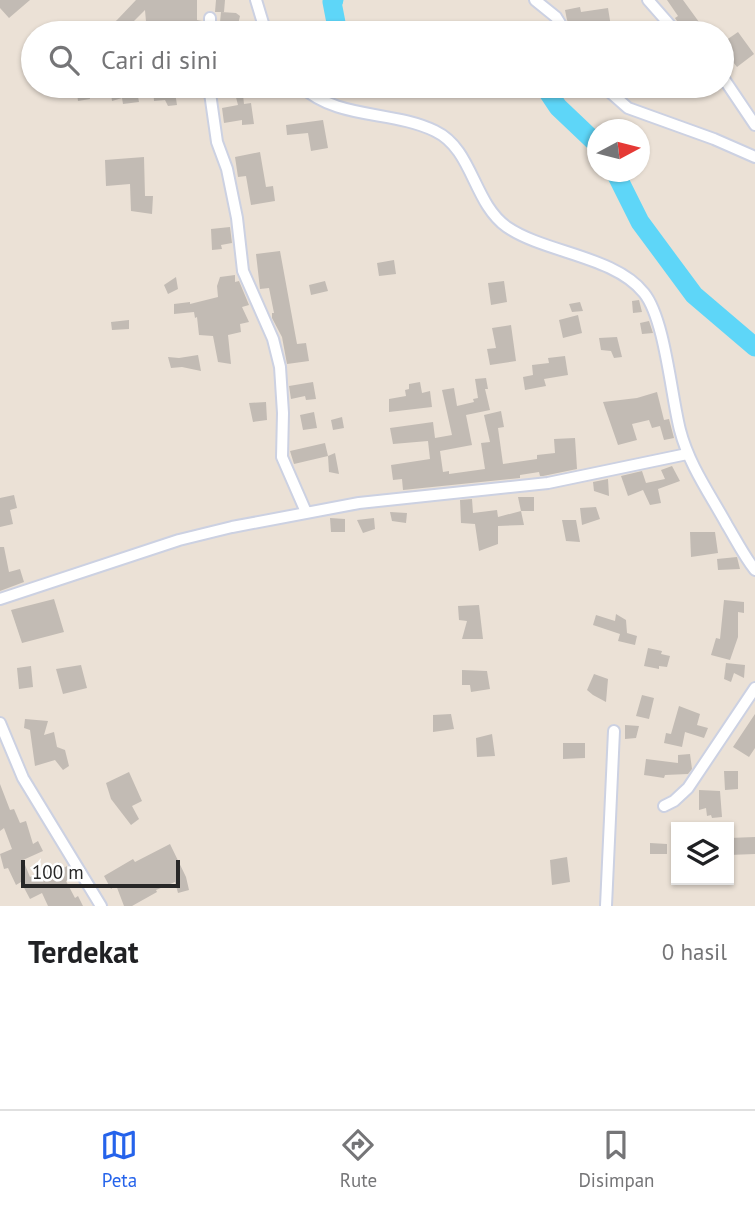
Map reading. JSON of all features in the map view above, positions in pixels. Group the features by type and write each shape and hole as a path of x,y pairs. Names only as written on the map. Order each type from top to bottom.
{"street":[{"path":"256,0 262,21"},
{"path":"535,0 557,21"},
{"path":"648,0 666,21"},
{"path":"734,94 755,125"},
{"path":"210,98 216,142 227,169 237,218 243,271 273,338 280,367 282,457 306,512"},
{"path":"319,98 343,109 422,126 443,135 459,153 489,208 506,226 613,270 635,283 649,301 657,322 687,454 755,570"},
{"path":"617,98 628,108 755,157"},
{"path":"0,599 179,540 306,512 369,502 548,483 687,454"},
{"path":"664,806 688,788 755,688"},
{"path":"0,723 23,778 102,906"},
{"path":"606,906 614,731"}],"building":[{"path":"0,0 30,0 9,18 0,8"},
{"path":"136,0 197,0 197,20 202,21 146,21 145,10 134,21 117,20"},
{"path":"216,0 225,0 224,12 215,12"},
{"path":"667,0 683,0 698,21 677,21 675,18 678,16"},
{"path":"580,7 581,12 608,8 610,21 568,21 565,10"},
{"path":"221,12 236,13 240,16 239,21 220,21"},
{"path":"738,32 754,54 737,67 734,63 734,35"},
{"path":"122,98 138,98 139,102 123,104"},
{"path":"154,98 176,98 177,105 168,106 165,100 154,101"},
{"path":"236,98 243,98 244,104 251,103 254,124 242,125 242,120 224,123 222,108 238,105"},
{"path":"323,120 328,148 311,151 308,133 287,135 286,125"},
{"path":"260,152 266,187 273,186 275,201 251,205 246,176 238,177 235,157"},
{"path":"144,157 145,196 153,196 152,214 131,211 130,184 106,186 105,160"},
{"path":"230,227 232,243 221,245 222,249 212,250 211,229"},
{"path":"280,251 297,344 306,343 309,361 287,364 282,337 272,318 274,313 269,288 260,289 256,254"},
{"path":"394,260 396,274 379,276 377,263"},
{"path":"235,275 235,282 239,281 249,305 242,307 249,322 240,324 241,332 228,335 231,364 218,362 213,336 199,335 194,312 174,314 174,304 190,304 218,297 220,277"},
{"path":"176,277 178,289 168,294 164,285"},
{"path":"325,281 328,291 311,295 309,285"},
{"path":"504,281 507,302 491,305 488,283"},
{"path":"639,300 642,312 633,313 632,301"},
{"path":"580,302 583,311 572,312 569,304"},
{"path":"578,315 582,333 563,338 559,320"},
{"path":"129,320 129,329 112,330 111,322"},
{"path":"649,321 653,333 642,334 640,323"},
{"path":"511,325 516,361 490,365 487,349 496,348 492,328"},
{"path":"617,337 622,357 614,358 611,351 601,350 599,338"},
{"path":"198,355 201,371 171,368 168,357 179,358"},
{"path":"565,356 568,375 544,379 546,386 525,390 523,377 533,375 532,365 549,363 548,358"},
{"path":"486,378 488,389 485,389 490,410 466,415 472,445 440,451 443,472 449,471 449,474 485,469 481,443 490,442 484,415 501,411 504,427 498,428 503,464 537,459 537,455 555,453 554,439 575,438 577,469 543,476 540,476 539,472 520,475 520,478 403,490 402,479 393,480 391,465 430,459 428,441 393,444 390,428 433,422 435,438 452,435 442,390 454,388 457,406 474,402 473,399 478,398 475,379"},
{"path":"313,382 316,399 306,400 305,396 291,399 289,386"},
{"path":"420,382 422,393 430,391 432,407 389,412 389,399 406,396 405,390 409,389 409,384"},
{"path":"657,392 664,420 669,419 674,438 664,440 660,426 652,428 649,420 632,424 637,440 618,445 603,402 637,398"},
{"path":"266,402 267,420 253,422 249,403"},
{"path":"314,412 317,428 303,430 300,415"},
{"path":"342,417 344,428 333,430 331,420"},
{"path":"325,443 328,456 294,464 290,451"},
{"path":"335,453 339,474 329,472 328,456"},
{"path":"672,466 680,481 658,489 661,503 650,505 643,490 628,496 621,476 642,471 646,483 665,479 661,470"},
{"path":"608,479 609,496 594,491 593,482"},
{"path":"14,495 17,508 10,510 13,524 0,527 0,498"},
{"path":"518,497 534,497 534,511 521,511"},
{"path":"472,499 473,513 497,510 498,517 521,511 524,525 498,526 498,544 479,551 475,524 461,523 460,500"},
{"path":"596,507 600,519 582,525 580,508"},
{"path":"390,512 407,513 406,523 392,521"},
{"path":"330,518 345,519 345,532 331,532"},
{"path":"374,518 375,529 363,533 357,520"},
{"path":"562,520 576,520 580,542 566,541"},
{"path":"690,532 715,532 718,553 691,557"},
{"path":"0,547 4,547 9,572 20,569 24,582 0,591"},
{"path":"737,557 740,569 718,570 717,559"},
{"path":"54,599 64,632 22,643 11,610"},
{"path":"724,600 744,602 744,613 738,612 738,637 730,660 711,655 716,638 720,639"},
{"path":"479,605 483,639 462,639 467,621 459,620 458,606"},
{"path":"616,614 626,620 627,633 637,636 635,645 618,641 620,634 593,625 596,615 615,621"},
{"path":"648,648 670,656 667,667 659,666 659,669 644,666"},
{"path":"726,663 745,665 744,678 734,673 731,682 724,679"},
{"path":"81,665 87,688 63,694 56,669"},
{"path":"31,666 33,687 19,689 17,668"},
{"path":"462,670 487,671 490,689 471,692 470,685 462,685"},
{"path":"594,674 608,679 606,702 587,690"},
{"path":"642,695 654,698 649,719 636,716"},
{"path":"679,706 700,714 697,725 708,728 704,738 685,732 682,747 664,743 666,733 671,734"},
{"path":"451,714 454,729 433,732 433,715"},
{"path":"755,714 755,748 749,757 733,747"},
{"path":"25,719 48,721 44,735 54,732 57,747 65,750 69,766 63,770 55,760 35,766 30,730 24,728"},
{"path":"625,725 639,726 636,738 625,739"},
{"path":"492,734 495,756 477,757 476,738"},
{"path":"563,743 585,743 585,758 563,759"},
{"path":"690,754 692,769 688,774 665,775 664,778 644,775 646,759 678,763 678,755"},
{"path":"724,771 738,771 738,789 725,790"},
{"path":"129,772 142,801 132,806 139,819 131,825 111,799 106,783"},
{"path":"0,784 10,810 14,809 20,823 26,821 33,844 38,841 43,851 23,860 30,877 59,862 62,869 67,866 73,877 66,881 75,898 78,896 83,906 48,906 42,893 30,899 21,882 16,885 8,868 4,869 0,854 12,849 4,828 0,831"},
{"path":"699,790 720,791 722,817 707,816 706,808 699,810"},
{"path":"755,837 755,854 734,855 734,838"},
{"path":"650,843 667,844 667,854 650,854"},
{"path":"170,844 186,877 189,890 178,893 175,882 156,890 157,892 132,906 124,906 116,885 111,889 104,876 133,859 135,862"},
{"path":"567,857 570,882 552,885 550,860"}],"waterway":[{"path":"334,0 332,2 336,21"},
{"path":"552,98 587,135"},
{"path":"620,182 640,222 694,295 755,347"}]}
